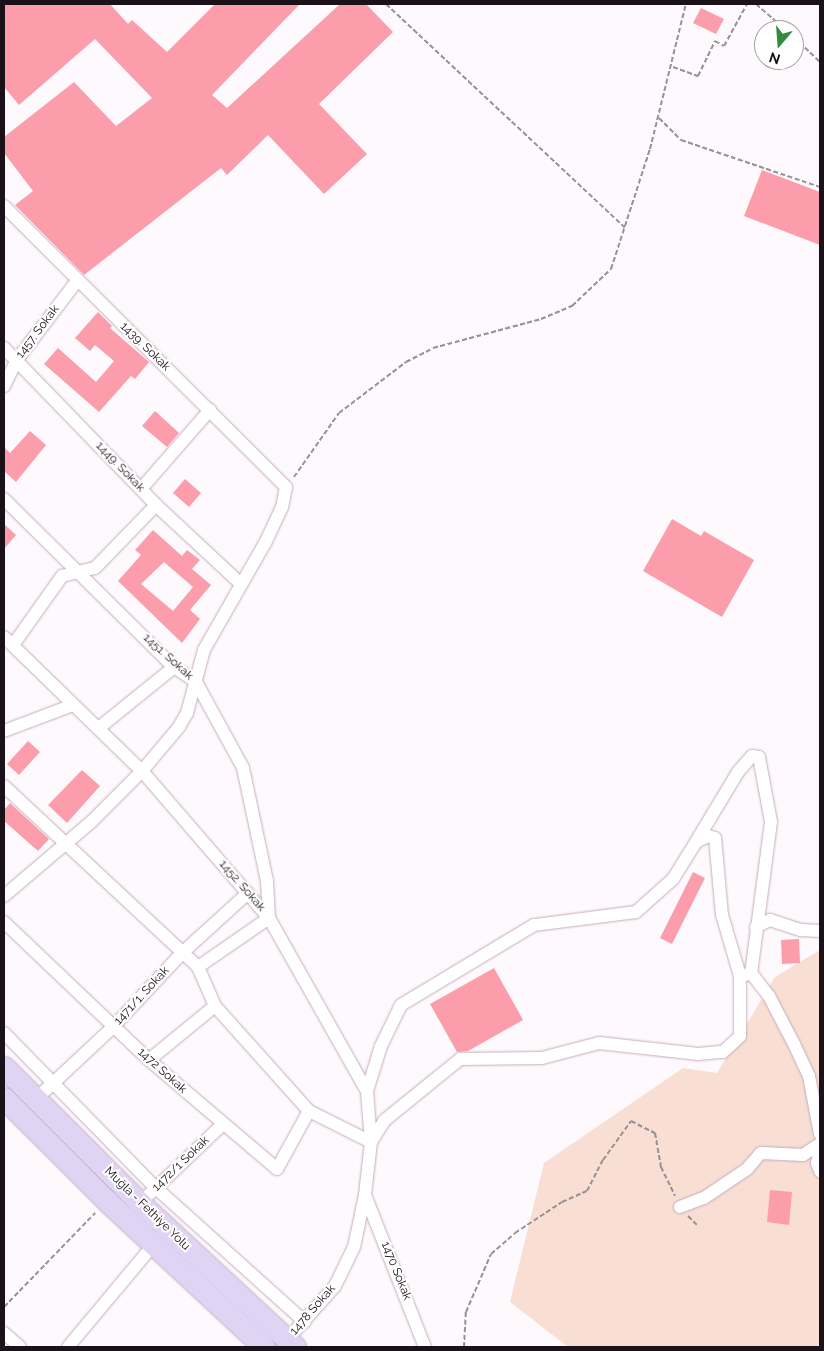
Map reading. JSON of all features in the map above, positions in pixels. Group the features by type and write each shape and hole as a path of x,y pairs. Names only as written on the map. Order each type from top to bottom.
{"highway":[{"name":"Muğla - Fethiye Yolu","path":"4,1067 140,1203 291,1344"},
{"name":"Muğla - Fethiye Yolu","path":"4,1098 108,1202 264,1347"}],"street":[{"name":"1439. Sokak","path":"4,206 77,281 286,487"},
{"name":"1457. Sokak","path":"4,386 16,361 77,281"},
{"name":"1449. Sokak","path":"4,348 156,504 240,583"},
{"path":"141,489 210,410"},
{"path":"5,891 63,844 142,771 179,727 187,713 204,650 240,583 265,543 282,507 286,487"},
{"name":"1451. Sokak","path":"4,499 174,667 196,682 243,768 267,881 269,918"},
{"path":"8,641 62,576 95,568 156,504"},
{"name":"1452. Sokak","path":"8,641 73,705 100,727 142,771 269,918 367,1091 371,1142 365,1194"},
{"path":"100,727 174,667"},
{"path":"4,731 73,705"},
{"path":"4,786 63,844 198,967 215,1006 309,1111 371,1142 385,1120 460,1059 542,1058 599,1043 698,1054 723,1052 740,1036 746,975 756,927 771,822 759,758 752,756 738,772 673,879 636,912 534,925 401,1005 380,1046 367,1091"},
{"path":"696,842 708,836 715,838 722,915 746,975 770,996 809,1076 820,1134"},
{"name":"1471/1. Sokak","path":"36,1099 113,1027 182,953 248,893"},
{"path":"198,967 269,918"},
{"path":"756,927 770,920 801,930 820,931"},
{"name":"1472 Sokak","path":"4,922 113,1027 222,1124 276,1169 309,1111"},
{"path":"150,1060 215,1006"},
{"path":"4,1033 156,1188 305,1322"},
{"name":"1472/1 Sokak","path":"140,1203 222,1124"},
{"path":"680,1207 704,1198 747,1168 761,1153 803,1155 820,1144"},
{"path":"820,1150 816,1163 820,1171"},
{"name":"1478 Sokak","path":"291,1344 305,1322 335,1286 354,1247 365,1194"},
{"name":"1470 Sokak","path":"365,1194 425,1347"},
{"path":"68,1347 154,1244"},
{"path":"4,1333 20,1347"}],"path":[{"path":"386,4 626,228"},
{"path":"286,487 339,413 406,362 433,348 541,319 572,306 611,269 626,228 659,118 673,67 686,4"},
{"path":"673,67 698,76 715,41 724,46 747,4"},
{"path":"756,4 774,20"},
{"path":"804,47 820,62"},
{"path":"659,118 681,140 820,187"},
{"path":"464,1347 466,1312 491,1254 515,1233 562,1202 587,1191 619,1134 631,1121 655,1134 661,1167 680,1207 698,1226"},
{"path":"4,1307 80,1227 108,1202"}],"shaded area":[{"path":"820,950 820,1347 568,1347 510,1302 544,1163 683,1068 717,1073 775,977"}],"building":[{"path":"4,4 110,4 128,24 132,20 167,52 215,4 300,4 212,95 227,108 340,4 366,4 393,32 319,104 367,154 324,194 268,135 227,175 221,168 84,275 15,205 33,191 4,153 4,137 74,82 116,126 152,98 95,39 19,105 4,87"},
{"path":"701,8 724,19 716,34 693,23"},
{"path":"762,170 820,192 820,245 744,216"},
{"path":"98,312 112,326 110,328 149,362 135,379 131,376 99,412 44,364 58,348 96,382 114,361 95,345 90,351 75,338"},
{"path":"155,411 179,433 167,447 142,426"},
{"path":"30,431 46,445 16,482 4,471 4,447 10,453"},
{"path":"185,479 201,493 189,507 173,493"},
{"path":"672,519 701,536 704,531 754,560 722,617 643,571"},
{"path":"4,524 16,535 4,549"},
{"path":"153,530 182,556 187,550 200,560 192,569 211,585 190,610 200,619 182,643 118,581 141,555 135,550","holes":["164,562 193,587 173,611 141,584"]},
{"path":"28,741 40,752 19,775 7,764"},
{"path":"82,770 100,786 67,823 48,805"},
{"path":"10,803 49,839 38,851 4,821 4,810"},
{"path":"693,872 705,878 672,944 660,938"},
{"path":"799,939 800,963 782,964 781,940"},
{"path":"494,968 523,1020 468,1051 457,1052 430,1004"},
{"path":"770,1190 792,1192 789,1225 767,1222"}]}
